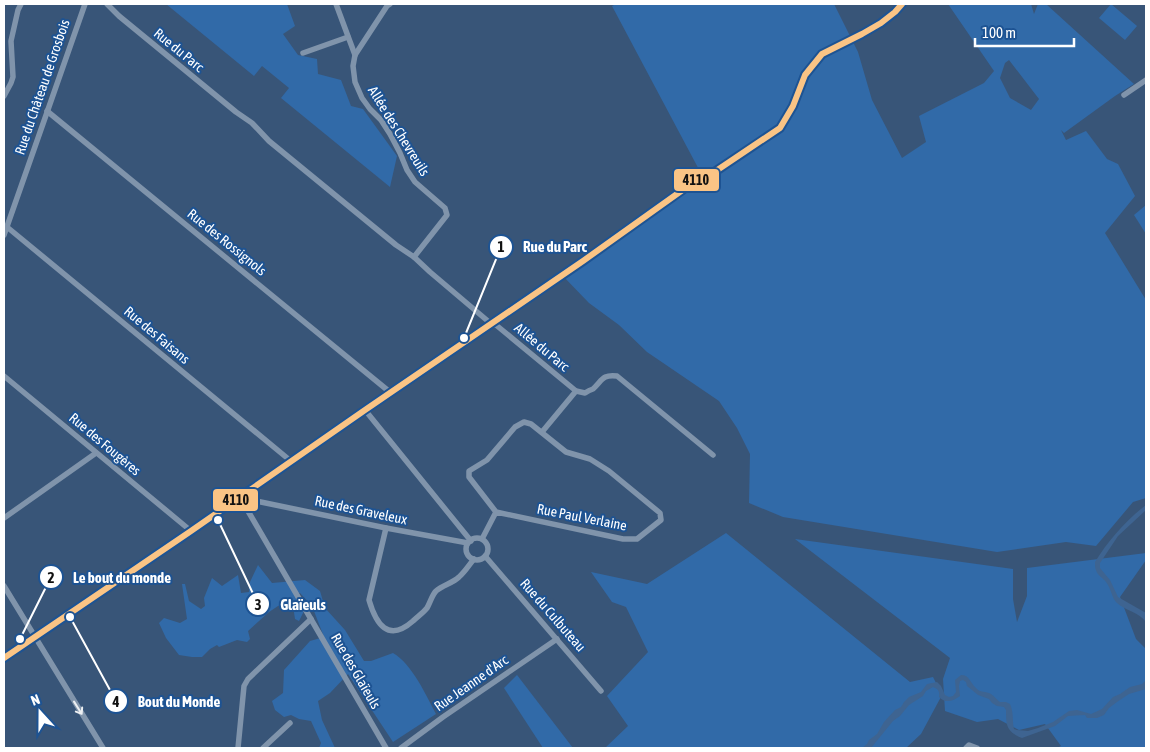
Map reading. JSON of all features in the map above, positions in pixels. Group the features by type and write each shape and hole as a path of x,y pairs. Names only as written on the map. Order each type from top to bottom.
{"street":[{"path":"4,96 12,83 11,41 21,4"},
{"name":"Rue du Château de Grosbois","path":"4,235 85,4"},
{"name":"Rue du Parc","path":"106,4 228,106 252,123 269,141 414,258 492,324"},
{"name":"Allée des Chevreuils","path":"336,4 355,55 353,66 355,82 362,98 390,134 407,170 415,182 445,208 447,215 414,258"},
{"path":"355,55 390,4"},
{"path":"4,658 236,500 248,497 292,462 365,410 584,261 698,179 704,179 780,128 793,106 805,74 812,64 822,54 881,24 902,4"},
{"path":"304,53 348,37"},
{"path":"1124,95 1146,80"},
{"name":"Rue des Rossignols","path":"47,111 391,393"},
{"name":"Rue des Faisans","path":"7,227 292,462"},
{"name":"Allée du Parc","path":"492,324 496,325 576,391"},
{"path":"542,432 576,391 585,393 593,388 601,379 610,375 617,376 714,455"},
{"name":"Rue des Fougères","path":"4,376 191,532"},
{"path":"365,410 469,542"},
{"name":"Rue Paul Verlaine","path":"524,422 531,424 566,452 590,459 609,471 660,513 661,520 637,539 623,539 496,512 470,478 469,471 488,460 515,427 524,422"},
{"path":"4,518 96,453"},
{"name":"Rue des Graveleux","path":"236,500 239,503 248,497 256,501 386,528 469,542"},
{"name":"Rue des Glaïeuls","path":"248,497 248,511 386,748"},
{"path":"482,539 496,512"},
{"path":"386,528 368,600 378,624 386,630 394,632 407,626 426,609 435,592 459,579 474,559"},
{"path":"478,538 482,539 488,548 485,556 480,559 474,559 469,556 467,551 469,542 478,538"},
{"name":"Rue du Culbuteau","path":"485,556 601,691"},
{"path":"4,586 101,746 93,748"},
{"path":"238,748 244,686 248,679 311,618"},
{"name":"Rue Jeanne d'Arc","path":"401,748 556,639"},
{"path":"263,748 290,723"},
{"path":"966,748 970,745 977,748"}],"shaded area":[{"path":"166,4 287,4 295,26 283,34 298,55 317,59 318,74 341,80 351,106 363,109 397,156 390,187 281,98 289,88 262,66 254,76"},
{"path":"616,4 834,4 858,52 872,100 902,158 926,142 919,116 984,83 994,71 948,4 1031,4 1034,14 1038,4 1046,4 1134,84 1064,133 1061,130 1066,140 1086,131 1107,159 1118,164 1135,196 1105,233 1146,300 1146,498 1133,502 1096,546 1066,542 997,552 783,517 749,503 750,454 737,428 719,401 647,352 619,325 589,303 561,274 704,179 612,6","holes":["1009,60 1039,99 1031,110 1010,98 1000,78 1005,63"]},
{"path":"1111,4 1137,26 1125,40 1099,18"},
{"path":"1146,205 1146,234 1134,215"},
{"path":"1146,505 1146,510 1118,536 1100,563 1100,568 1110,580 1118,597 1146,613 1146,622 1140,616 1115,601 1108,584 1097,572 1095,562 1118,531"},
{"path":"726,533 910,682 933,677 942,695 921,734 906,748 605,748 628,726 607,696 648,652 626,607 612,602 591,572 647,584"},
{"path":"795,539 1013,569 1013,599 1017,622 1027,596 1027,568 1146,553 1146,560 1120,597 1136,639 1146,649 1146,748 1057,748 1061,746 1045,724 1019,730 998,719 977,722 945,711 943,679 950,658"},
{"path":"258,565 272,583 305,580 320,591 325,608 345,630 364,661 371,661 393,653 400,658 418,680 436,714 393,742 348,674 330,693 318,701 322,720 335,748 319,748 321,743 311,721 299,719 291,715 284,717 275,710 272,701 283,693 284,670 310,641 324,637 312,606 300,593 296,595 304,611 299,621 295,619 293,606 287,600 269,612 248,631 250,639 247,642 237,640 219,647 217,645 202,657 179,655 166,638 159,623 164,618 180,623 187,619 182,584 185,584 189,601 201,609 205,606 204,598 212,578 222,586 238,575 241,593 249,592 250,582"},
{"path":"517,675 573,748 543,748 504,688"},
{"path":"961,675 968,678 979,691 991,694 1000,702 1010,704 1014,729 1028,731 1053,722 1069,711 1077,710 1091,714 1102,709 1113,697 1130,687 1142,684 1145,681 1146,675 1146,689 1129,694 1109,708 1104,715 1097,718 1087,718 1085,715 1068,716 1055,726 1022,738 1008,728 1004,707 997,706 989,699 978,695 963,680 960,681 959,686 960,696 944,701 933,687 909,705 871,748 862,748 877,734 884,722 909,697 921,692 927,684 937,682 945,695 953,696 956,692 955,680"}],"transit line":[{"name":"4110","path":"4,658 583,261 698,179 704,179 780,128 793,106 805,75 822,54 881,23 902,4"}],"place":[{"name":"Rue du Parc","path":"464,338"},
{"name":"Glaïeuls","path":"218,520"},
{"name":"Bout du Monde","path":"70,617"},
{"name":"Le bout du monde","path":"20,639"}]}
